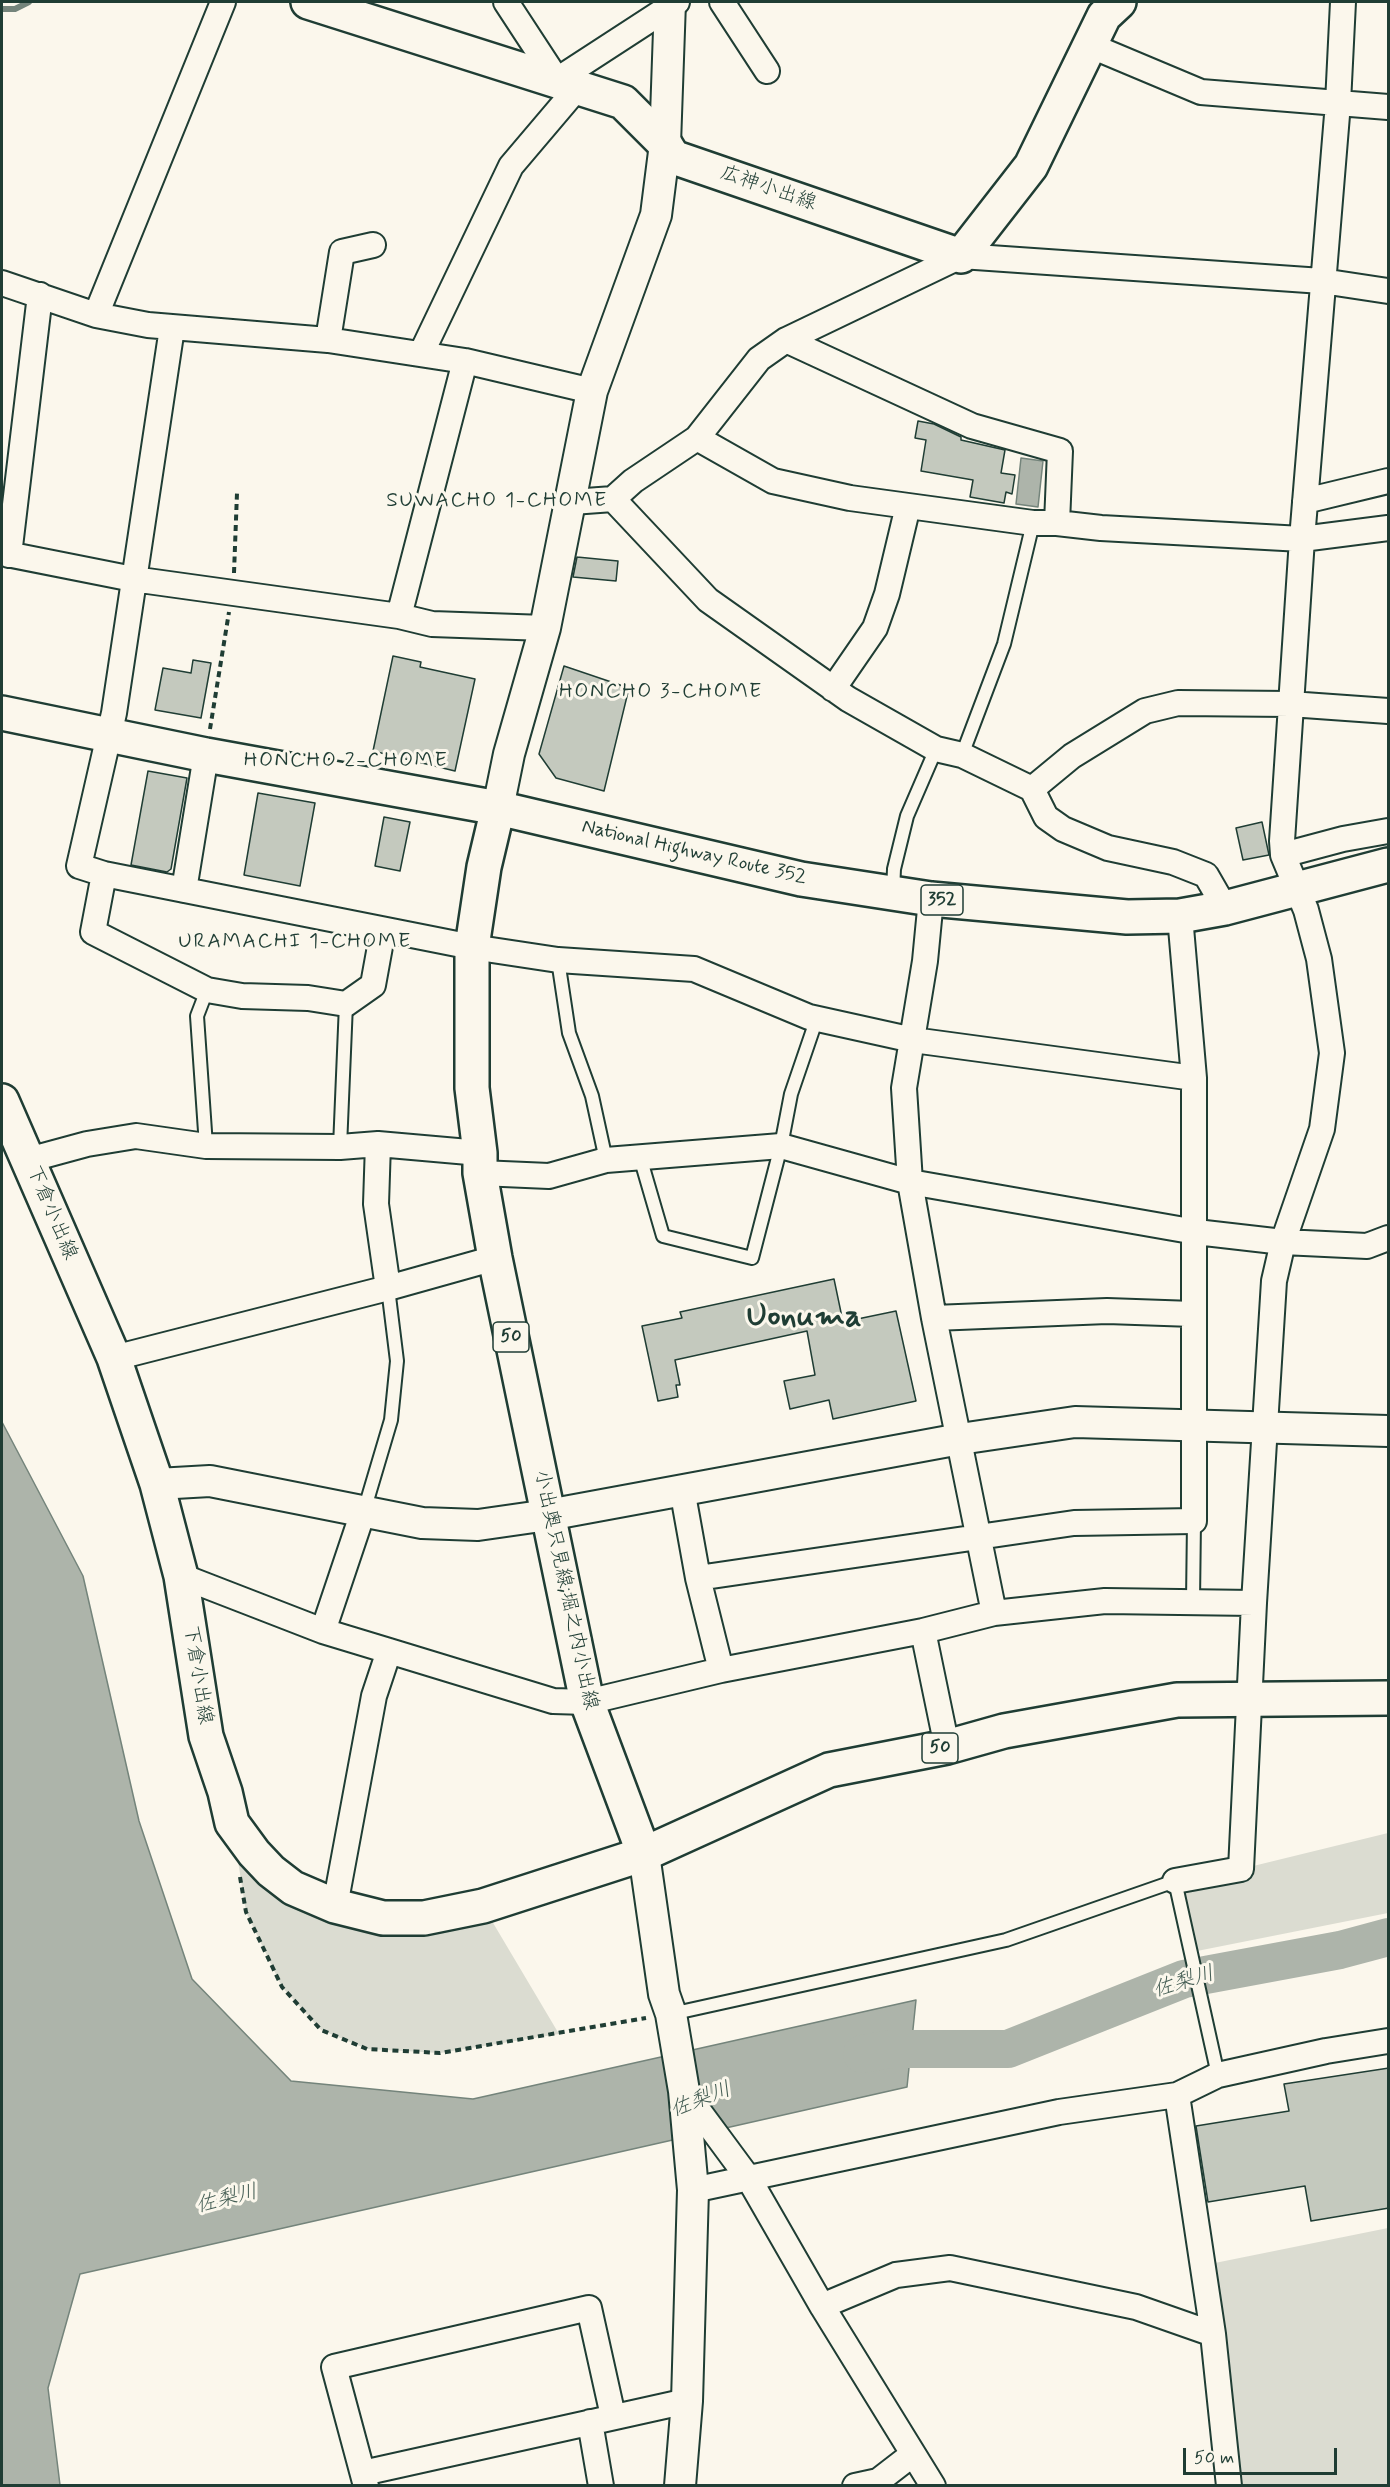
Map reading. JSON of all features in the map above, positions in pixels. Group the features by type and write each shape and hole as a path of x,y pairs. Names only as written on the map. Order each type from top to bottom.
{"main road":[{"name":"広神小出線","path":"309,2 623,102 665,144 673,157 961,256"},
{"path":"961,256 1030,166 1104,16 1119,2"},
{"name":"National Highway Route 352","path":"2,713 109,735 208,742 801,879 931,899 1127,917 1180,916 1226,908 1389,865"},
{"name":"小出奥只見線;堀之内小出線","path":"498,808 484,867 472,947 472,1088 480,1163 495,1258 587,1702 644,1854"},
{"name":"下倉小出線","path":"2,1101 114,1358 157,1484 181,1576 206,1736 225,1792 232,1823 254,1853 271,1871 293,1888 335,1906 383,1918 424,1918 483,1906 644,1854"},
{"name":"50","path":"644,1854 829,1770 946,1747 1004,1731 1177,1700 1389,1698"}],"street":[{"path":"96,315 224,2"},
{"path":"506,2 568,83"},
{"path":"722,2 767,71"},
{"path":"1177,1888 1241,1869 1254,1603 1274,1281 1283,1242 1322,1129 1332,1053 1319,959 1306,910 1283,855 1282,841 1302,539 1338,103 1343,2"},
{"path":"421,354 511,166 568,83 672,3"},
{"path":"498,808 509,754 545,628 572,502 592,391 656,215 665,144 672,3"},
{"path":"1089,45 1202,92 1389,107"},
{"path":"328,340 342,252 373,245"},
{"path":"572,502 614,499 633,480 698,438 759,359 786,340 961,256 1322,281 1389,291"},
{"path":"2,283 96,315 172,328 328,340 421,354 465,361 592,391"},
{"path":"39,295 5,554 133,579 399,616 432,624 545,628"},
{"path":"172,328 109,735 79,866 104,874 472,947 558,960 694,969 817,1018 913,1040 1194,1078"},
{"path":"786,340 972,426 1060,452 1045,523"},
{"path":"399,616 465,361"},
{"path":"698,438 773,481 850,498 908,506 1101,528 1302,539 1389,528"},
{"path":"1305,501 1389,481"},
{"path":"614,499 708,600 833,689 936,749 962,755 1032,789 1046,817 1062,829 1108,849 1173,862 1206,876 1226,908"},
{"path":"833,689 875,628 887,594 908,506"},
{"path":"1032,789 1072,756 1145,711 1178,703 1290,704 1389,711"},
{"path":"184,890 208,742"},
{"path":"1283,855 1343,839 1389,831"},
{"path":"104,874 93,932 207,990 242,996 308,998 346,1004 373,985 383,930"},
{"path":"931,899 925,961 904,1088 910,1182 934,1318 994,1613"},
{"path":"698,1578 1074,1522 1194,1521 1196,1232 1194,1078 1180,916"},
{"path":"28,1160 87,1144 136,1136 206,1146 340,1147 378,1144 549,1176 606,1160 781,1146 910,1182 1196,1232 1283,1242 1367,1246 1389,1238"},
{"path":"378,1144 376,1204 388,1288"},
{"path":"114,1358 388,1288 495,1258"},
{"path":"934,1318 1107,1311 1194,1314"},
{"path":"157,1484 210,1481 422,1523 478,1525 548,1515 960,1439 1075,1422 1389,1431"},
{"path":"682,1489 698,1578 721,1670"},
{"path":"323,1631 363,1512"},
{"path":"181,1576 323,1631 389,1652 553,1701 587,1702 721,1670 922,1631 994,1613 1105,1600 1254,1603"},
{"path":"922,1631 946,1747"},
{"path":"335,1906 375,1696 389,1652"},
{"path":"644,1854 664,1994 671,2014 684,2091 693,2190 687,2401 680,2486"},
{"path":"693,2190 749,2180 1059,2112 1177,2095 1217,2068 1389,2040"},
{"path":"684,2091 749,2180 822,2306 933,2486"},
{"path":"1177,2095 1213,2334 1229,2486"},
{"path":"822,2306 896,2275 950,2268 1136,2307 1213,2334"},
{"path":"613,2416 589,2308 334,2367 364,2479 613,2416 687,2401"},
{"path":"590,2422 601,2486"},
{"path":"855,2486 878,2481 914,2454"}],"lane":[{"path":"962,755 1004,644 1045,523"},
{"path":"893,893 894,869 907,816 936,749"},
{"path":"558,960 569,1033 592,1096 606,1160"},
{"path":"206,1146 197,1016 207,990"},
{"path":"340,1147 346,1004"},
{"path":"640,1157 663,1236 752,1258 781,1146 791,1094 817,1018"},
{"path":"363,1512 392,1420 398,1361 388,1288"},
{"path":"1193,1601 1194,1521"},
{"path":"671,2014 1006,1940 1177,1888 1217,2068"}],"path":[{"path":"233,580 237,494"},
{"path":"208,742 229,609"},
{"path":"239,1868 246,1912 282,1987 321,2030 367,2049 440,2053 671,2014"}],"shaded area":[{"path":"232,1823 335,1906 483,1906 559,2034 440,2053 367,2049 321,2030 282,1987 246,1912"},
{"path":"1388,1833 1388,1913 1192,1952 1175,1881 1241,1869"},
{"path":"1388,2228 1388,2485 1227,2485 1200,2266"}],"water":[{"path":"1021,458 1043,461 1038,507 1016,504"},
{"path":"2,1422 83,1576 139,1821 192,1979 291,2081 473,2099 916,2000 907,2087 80,2274 48,2388 60,2485 2,2485"}],"building":[{"path":"918,421 934,424 961,437 961,440 1005,450 1001,473 1015,475 1012,494 1006,492 1004,503 970,497 973,480 921,471 926,440 915,438"},
{"path":"577,557 618,561 616,581 573,577"},
{"path":"393,656 421,662 420,667 475,679 455,771 373,751"},
{"path":"193,660 211,663 201,718 155,710 163,668 191,673"},
{"path":"564,666 629,688 604,791 556,778 539,754"},
{"path":"148,771 187,778 171,869 167,872 131,865"},
{"path":"258,793 315,803 300,886 244,875"},
{"path":"384,817 410,822 400,871 375,866"},
{"path":"1262,822 1269,855 1243,860 1236,828"},
{"path":"834,1279 843,1322 896,1311 916,1401 833,1419 829,1400 790,1409 784,1381 815,1375 807,1331 675,1360 680,1385 676,1385 678,1397 658,1401 642,1326 682,1318 680,1312"},
{"path":"1389,2068 1389,2208 1311,2221 1305,2186 1208,2202 1196,2126 1289,2111 1284,2084"}],"waterway":[{"path":"2,9 15,9 29,2"},
{"name":"佐梨川","path":"862,2054 891,2049 1008,2049 1184,1979 1340,1950 1388,1937"}],"district":[{"name":"SUWACHO 1-CHOME","path":"497,502"},
{"name":"HONCHO 3-CHOME","path":"661,693"},
{"name":"HONCHO 2-CHOME","path":"346,762"},
{"name":"URAMACHI 1-CHOME","path":"295,943"},
{"name":"Uonuma","path":"804,1318"}]}
